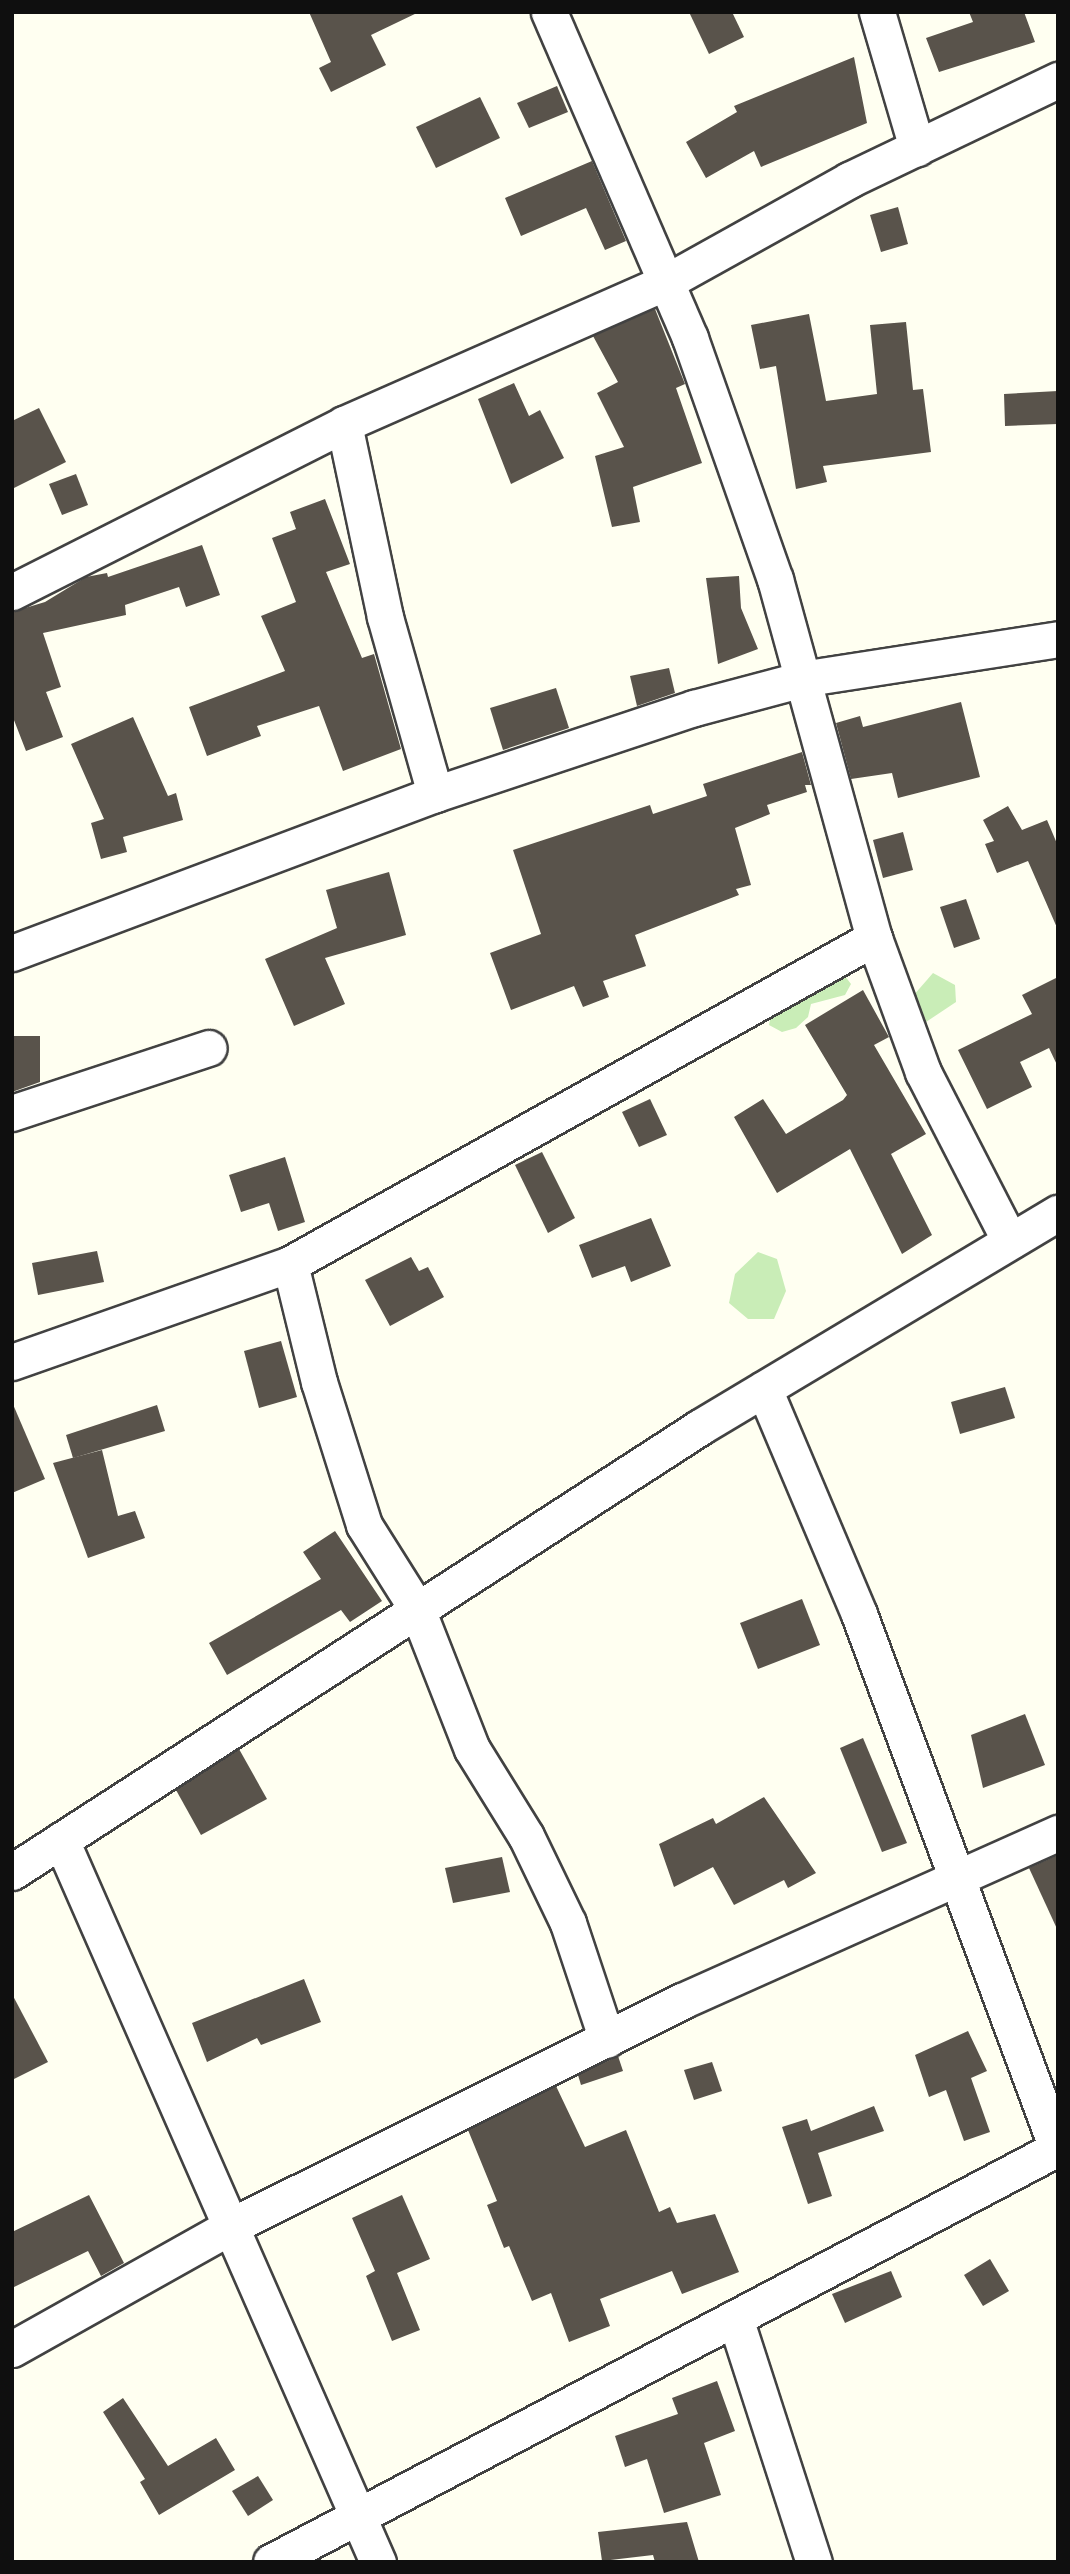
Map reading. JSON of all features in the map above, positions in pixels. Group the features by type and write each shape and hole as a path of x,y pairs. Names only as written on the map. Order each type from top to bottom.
{"street":[{"path":"549,12 666,282 807,678 874,938 923,1072 1010,1241"},
{"path":"877,12 917,148"},
{"path":"12,592 344,425 666,282 917,148 1058,80"},
{"path":"344,425 385,617 435,794"},
{"path":"15,941 435,794 694,708 807,678 1058,639"},
{"path":"12,1362 290,1264 874,938"},
{"path":"12,1113 209,1048"},
{"path":"12,1872 417,1609 764,1389 1058,1213"},
{"path":"290,1264 319,1382 364,1525 417,1609 472,1749 526,1836 568,1923 607,2040"},
{"path":"271,2562 1057,2149 958,1875 859,1614 764,1389"},
{"path":"12,2349 229,2227 607,2040 958,1875 1058,1833"},
{"path":"61,1840 378,2562"},
{"path":"735,2318 814,2562"}],"green space":[{"path":"842,972 851,984 845,995 811,1004 808,1017 796,1028 782,1032 769,1025 772,1010"},
{"path":"933,973 955,985 956,1002 917,1028 913,996"},
{"path":"758,1252 777,1259 786,1291 774,1319 748,1319 729,1303 735,1274"}],"building":[{"path":"309,12 419,12 371,35 386,65 331,92 319,68 331,62"},
{"path":"689,12 732,12 744,37 709,54"},
{"path":"969,12 1024,12 1035,42 939,72 926,38 973,22"},
{"path":"854,57 867,123 761,167 754,151 706,178 686,142 737,112 734,106"},
{"path":"557,86 568,112 529,128 517,103"},
{"path":"480,97 500,138 436,168 416,127"},
{"path":"592,161 626,241 605,250 586,208 521,236 505,198"},
{"path":"898,207 908,244 881,252 870,215"},
{"path":"655,309 685,384 676,388 702,463 633,487 640,522 612,527 595,456 624,447 597,393 618,382 593,336"},
{"path":"809,314 826,401 877,394 870,325 906,322 913,390 923,389 931,452 823,466 827,482 796,489 776,366 760,369 751,325"},
{"path":"514,383 529,416 540,410 564,458 511,484 478,399"},
{"path":"1058,391 1058,424 1005,426 1004,394"},
{"path":"39,408 66,462 12,489 12,421"},
{"path":"76,474 88,505 62,515 49,484"},
{"path":"325,499 350,564 326,572 362,658 374,654 401,749 343,771 319,706 257,726 261,736 207,756 189,707 285,671 261,616 296,602 272,538 296,529 290,512"},
{"path":"202,545 220,595 186,607 179,587 125,605 126,615 43,633 61,687 46,692 63,737 26,751 12,715 12,612 45,602 86,577 107,573 108,577"},
{"path":"739,576 741,608 758,649 718,664 706,578"},
{"path":"669,668 675,693 637,706 630,676"},
{"path":"556,688 569,728 503,750 490,708"},
{"path":"961,702 980,777 898,798 892,773 851,779 836,723 860,716 863,727"},
{"path":"133,717 168,796 176,793 183,820 123,837 127,852 101,859 91,823 104,819 71,744"},
{"path":"802,752 811,785 805,785 807,792 767,805 770,814 735,828 751,885 736,889 739,895 635,935 646,966 603,981 609,997 583,1007 574,986 511,1010 490,953 541,934 513,850 650,805 653,814 707,796 703,784"},
{"path":"1008,806 1022,830 1047,820 1058,846 1058,930 1028,861 997,873 985,844 994,841 983,820"},
{"path":"903,832 913,870 883,878 873,840"},
{"path":"389,872 406,935 325,958 345,1004 294,1026 265,959 337,928 326,890"},
{"path":"966,899 980,939 954,948 940,907"},
{"path":"1058,977 1058,1067 1049,1048 1020,1062 1032,1087 987,1109 958,1050 1032,1014 1022,995"},
{"path":"863,990 889,1037 874,1045 926,1134 891,1154 932,1235 902,1254 850,1149 777,1193 734,1117 763,1099 786,1134 843,1100 847,1095 805,1025"},
{"path":"12,1036 40,1036 40,1082 12,1092"},
{"path":"650,1099 667,1135 639,1147 622,1112"},
{"path":"542,1152 575,1218 548,1233 515,1165"},
{"path":"285,1157 305,1222 278,1231 269,1203 241,1212 229,1175"},
{"path":"651,1218 671,1266 631,1282 625,1266 592,1278 579,1245"},
{"path":"97,1251 104,1282 38,1295 32,1263"},
{"path":"411,1257 419,1271 428,1267 444,1297 390,1326 365,1280"},
{"path":"281,1341 297,1397 259,1408 244,1351"},
{"path":"1005,1387 1015,1418 960,1434 951,1402"},
{"path":"12,1402 45,1479 12,1493"},
{"path":"157,1405 165,1431 73,1458 66,1435"},
{"path":"102,1450 118,1516 135,1511 145,1538 88,1558 53,1463"},
{"path":"335,1531 382,1601 350,1622 341,1610 227,1675 209,1643 321,1579 303,1552"},
{"path":"802,1599 820,1645 758,1669 740,1623"},
{"path":"1025,1714 1045,1765 983,1788 971,1735"},
{"path":"863,1738 907,1843 882,1852 840,1748"},
{"path":"239,1749 267,1799 201,1835 176,1790"},
{"path":"764,1797 816,1873 788,1888 784,1880 734,1905 713,1867 674,1887 659,1844 713,1818 716,1824"},
{"path":"1058,1855 1058,1931 1029,1868"},
{"path":"502,1857 510,1892 453,1903 445,1868"},
{"path":"304,1979 321,2022 261,2045 257,2038 207,2062 192,2023"},
{"path":"12,1994 48,2062 12,2080"},
{"path":"968,2031 987,2071 971,2078 990,2132 964,2141 946,2090 929,2097 915,2055"},
{"path":"618,2056 623,2071 581,2085 578,2075"},
{"path":"712,2062 722,2091 694,2100 684,2070"},
{"path":"556,2086 585,2147 626,2130 659,2212 670,2207 677,2223 715,2214 739,2272 682,2294 672,2271 600,2299 610,2326 569,2342 551,2293 532,2301 509,2246 504,2248 487,2205 497,2201 468,2130"},
{"path":"874,2106 884,2131 818,2153 832,2196 808,2204 782,2127 807,2119 811,2131"},
{"path":"89,2195 124,2263 101,2276 88,2251 12,2288 12,2232"},
{"path":"402,2195 430,2259 397,2273 420,2330 392,2341 366,2276 375,2271 352,2218"},
{"path":"990,2259 1009,2291 983,2306 964,2275"},
{"path":"891,2271 902,2297 845,2323 832,2294"},
{"path":"717,2381 735,2431 704,2443 721,2495 664,2513 647,2459 625,2467 615,2436 678,2414 672,2398"},
{"path":"123,2398 168,2466 216,2438 235,2470 159,2515 140,2482 145,2479 103,2412"},
{"path":"258,2476 273,2500 248,2516 232,2491"},
{"path":"687,2522 699,2562 655,2562 653,2555 602,2561 598,2532"}]}
